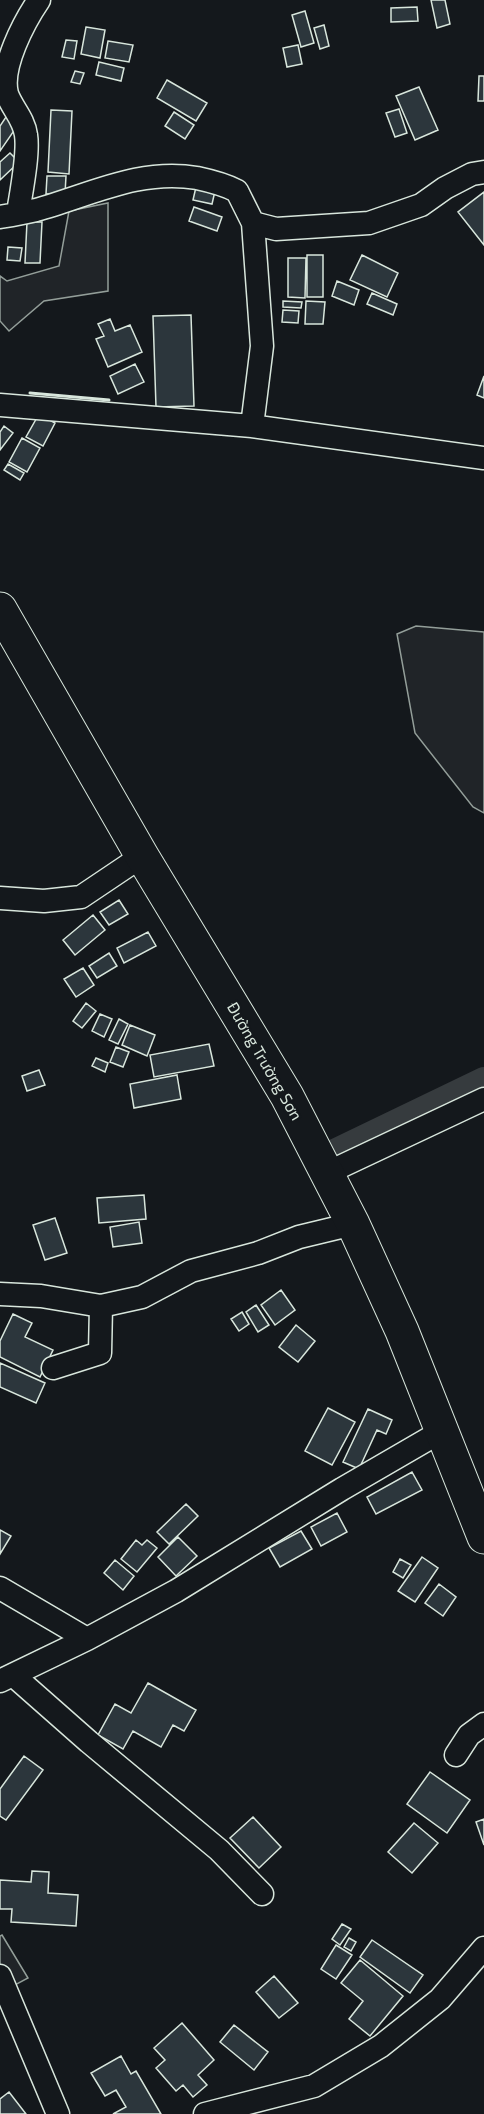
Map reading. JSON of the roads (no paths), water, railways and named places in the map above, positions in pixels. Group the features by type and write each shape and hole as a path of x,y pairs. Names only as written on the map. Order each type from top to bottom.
{"highway":[{"name":"Đường Trường Sơn","path":"0,609 142,856 287,1096 353,1224 402,1331 484,1537"}],"street":[{"path":"39,0 29,15 5,72 8,96 25,126 27,139 9,215 138,179 171,175 212,181 237,191 253,223 262,346 252,426"},
{"path":"253,223 276,229 369,223 421,205 445,188 472,174 484,172"},
{"path":"0,405 252,426 484,458"},
{"path":"0,898 44,901 81,897 142,856"},
{"path":"327,1173 484,1099"},
{"path":"0,1294 41,1296 101,1306 142,1297 191,1271 258,1253 299,1237 353,1224"},
{"path":"53,1368 100,1353 101,1306"},
{"path":"262,1894 219,1850 89,1742 6,1678 176,1592 342,1489 442,1431"},
{"path":"0,1588 87,1639"},
{"path":"456,1755 470,1735 484,1724"},
{"path":"205,2114 314,2086 381,2046 440,1999 484,1948"},
{"path":"0,1976 58,2114"}],"waterway":[{"path":"320,1159 484,1080"}]}
